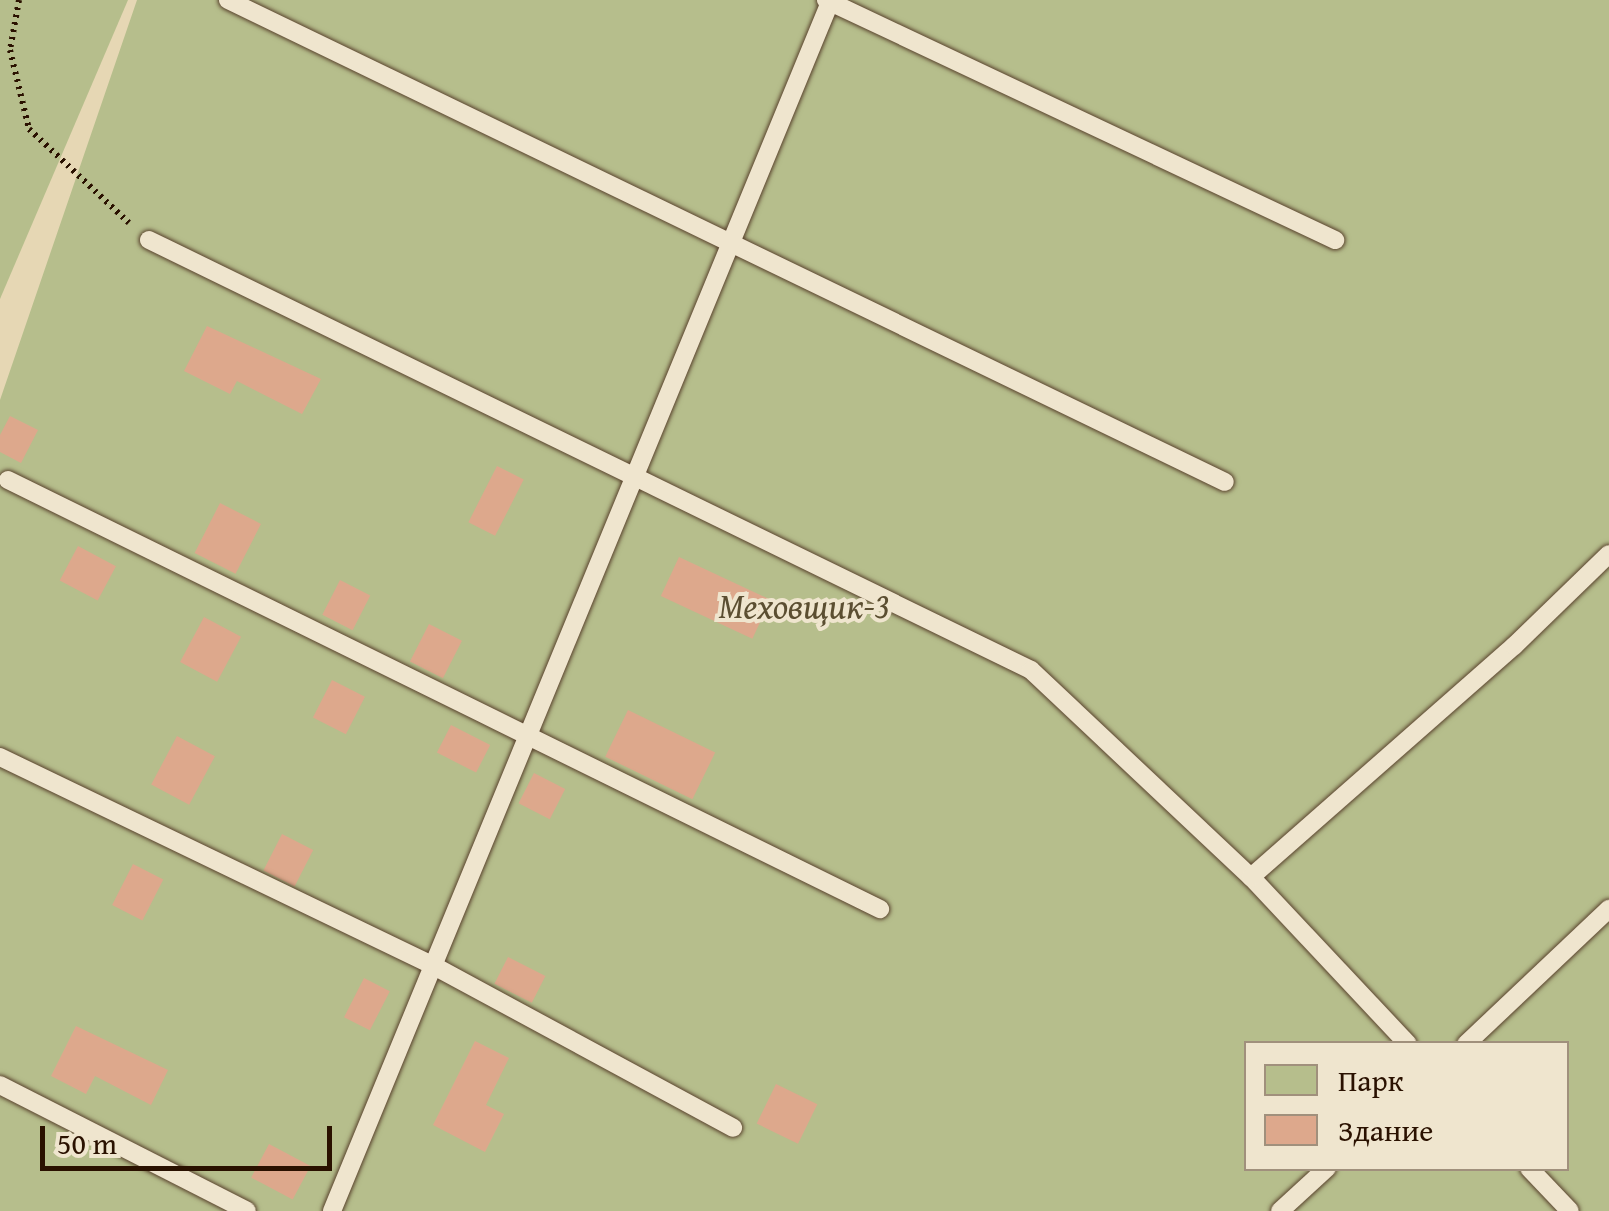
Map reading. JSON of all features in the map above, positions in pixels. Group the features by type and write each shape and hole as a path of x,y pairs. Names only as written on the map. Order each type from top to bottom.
{"lane":[{"path":"228,0 1226,482"},
{"path":"332,1211 637,478 829,1 1336,240"},
{"path":"148,240 1031,670 1251,877 1405,1041"},
{"path":"8,480 880,909"},
{"path":"1251,877 1514,646 1609,554"},
{"path":"0,756 434,966 733,1128"},
{"path":"1469,1041 1609,909"},
{"path":"0,1085 247,1211"},
{"path":"1280,1211 1324,1171"},
{"path":"1531,1171 1570,1211"}],"path":[{"path":"18,0 10,50 29,128 148,240"}],"green space":[{"path":"0,0 128,0 0,299"},
{"name":"Меховщик-3","path":"137,0 1609,0 1609,1211 0,1211 0,400"}],"building":[{"path":"207,326 321,379 302,414 237,381 230,394 184,371"},
{"path":"10,416 38,430 21,463 0,452 0,435"},
{"path":"497,466 524,480 495,536 468,522"},
{"path":"220,503 261,524 236,574 195,553"},
{"path":"78,546 116,566 98,601 60,580"},
{"path":"679,557 771,600 752,639 661,596"},
{"path":"340,580 370,595 353,630 322,615"},
{"path":"204,617 241,637 217,682 180,662"},
{"path":"429,624 462,641 443,678 410,661"},
{"path":"332,680 365,697 346,734 313,717"},
{"path":"628,710 715,753 692,799 605,757"},
{"path":"451,725 490,745 476,773 437,753"},
{"path":"177,736 215,756 189,805 151,785"},
{"path":"534,773 565,789 550,819 519,803"},
{"path":"282,834 313,850 295,886 263,871"},
{"path":"133,864 163,879 142,920 112,905"},
{"path":"508,957 545,976 532,1003 494,984"},
{"path":"364,978 390,991 370,1030 344,1017"},
{"path":"76,1026 168,1070 151,1105 95,1076 86,1094 51,1076"},
{"path":"475,1041 509,1058 486,1105 504,1114 485,1152 433,1125"},
{"path":"776,1084 817,1104 798,1144 757,1124"},
{"path":"269,1144 310,1166 293,1200 251,1178"}]}
